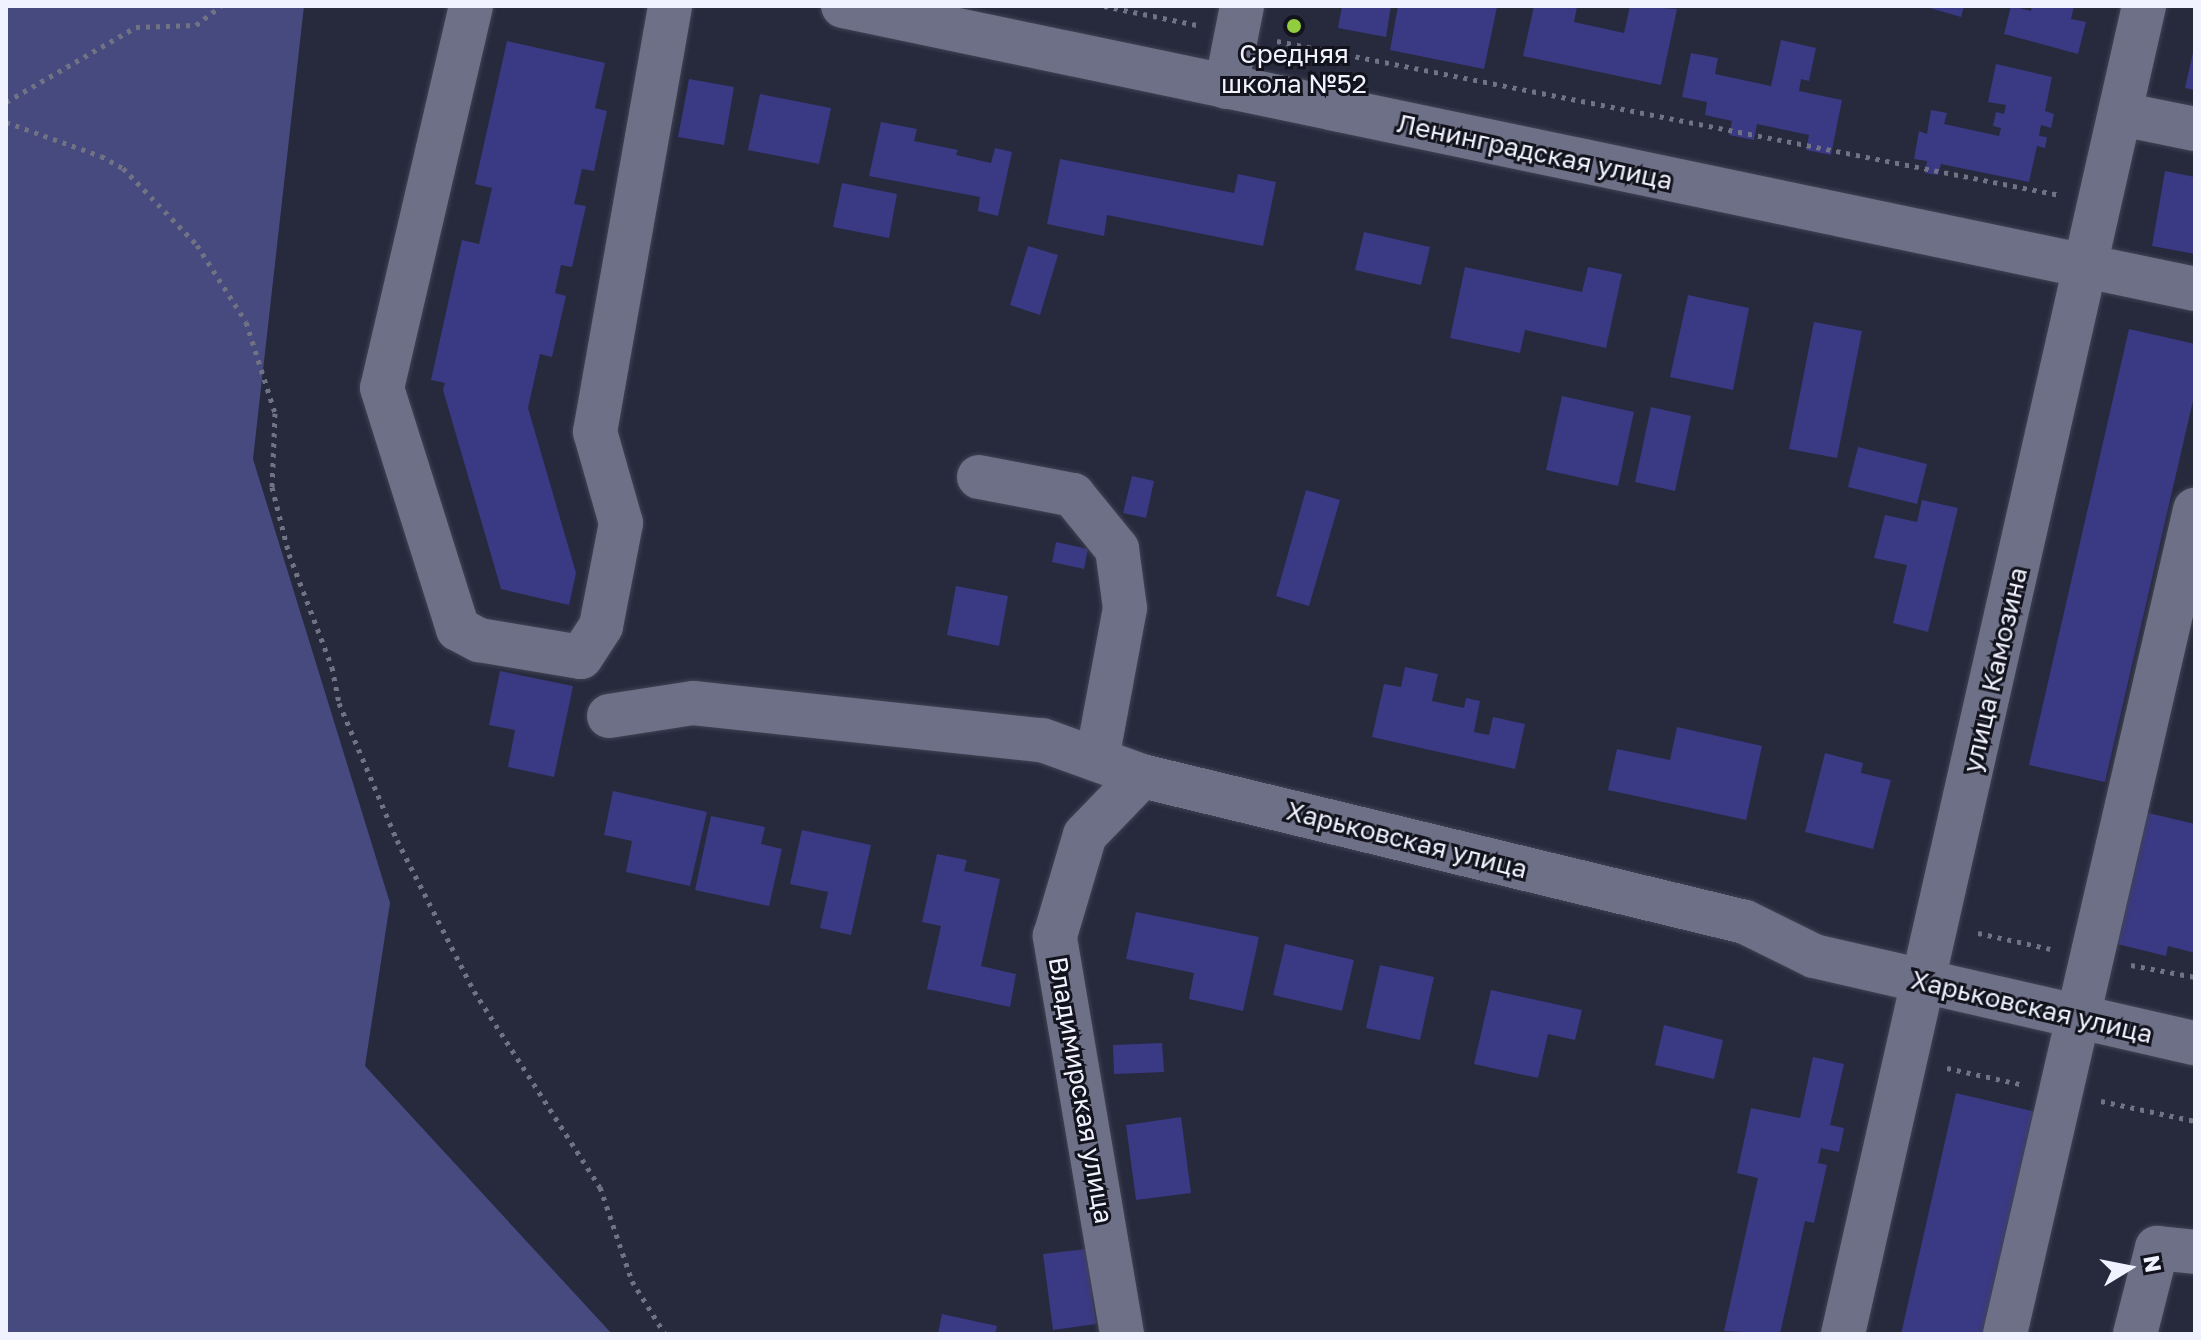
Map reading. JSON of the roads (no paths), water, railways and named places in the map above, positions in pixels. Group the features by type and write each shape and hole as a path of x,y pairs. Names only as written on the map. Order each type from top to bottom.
{"street":[{"path":"471,6 382,388 458,629 479,640 581,657 601,626 621,523 595,432 670,6"},
{"name":"Ленинградская улица","path":"843,6 973,19 1226,87 2195,289"},
{"name":"улица Камозина","path":"1843,1334 2103,201 2144,6"},
{"path":"1226,87 1240,19"},
{"path":"2121,114 2195,129"},
{"path":"979,477 1073,495 1117,549 1125,608 1097,759"},
{"path":"2005,1334 2195,510"},
{"name":"Харьковская улица","path":"609,716 693,703 1042,740 1142,776 1745,922 1814,956 2195,1043"},
{"name":"Владимирская улица","path":"1122,1334 1055,936 1085,835 1142,776"},
{"path":"2135,1334 2157,1248 2195,1252"}],"place":[{"name":"Средняя школа №52","path":"1294,26"}]}
